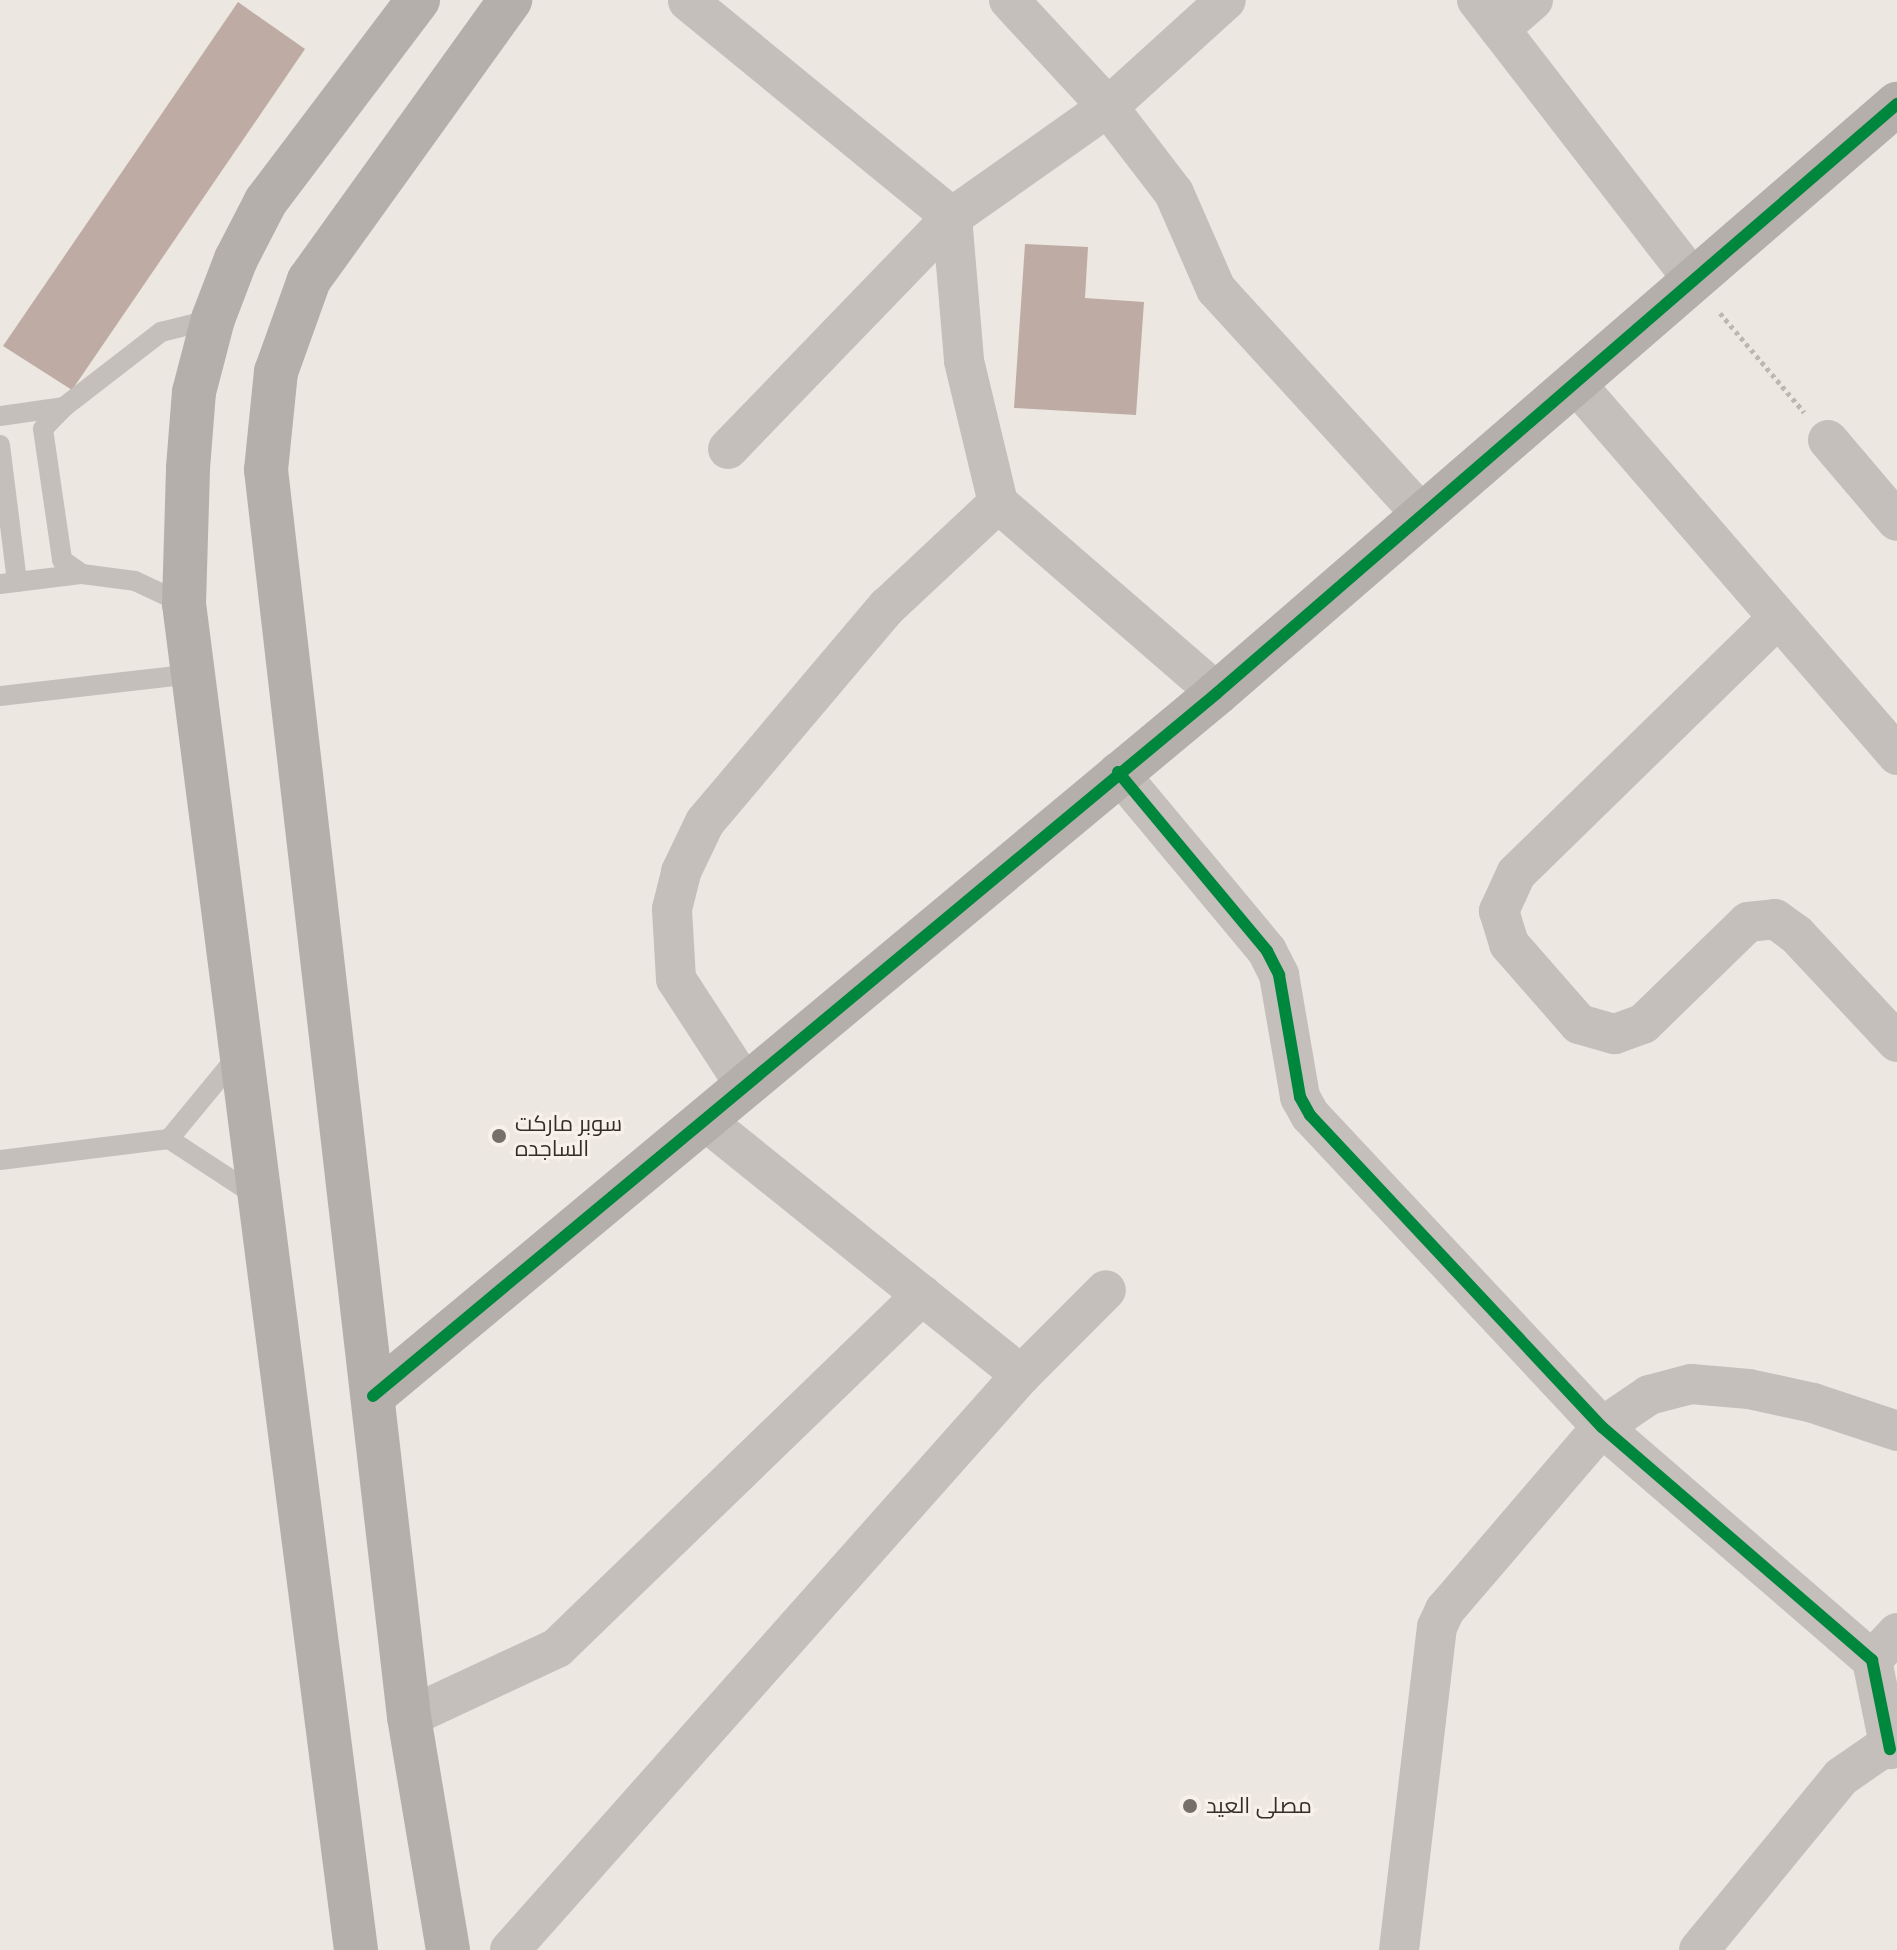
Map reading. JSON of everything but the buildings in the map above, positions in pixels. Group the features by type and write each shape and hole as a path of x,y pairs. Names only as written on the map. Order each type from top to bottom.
{"main road":[{"path":"356,1950 259,1198 244,1048 184,604 194,392 213,319 266,201 418,0"},
{"path":"448,1950 409,1717 266,470 276,372 309,280 510,0"},
{"path":"373,1396 1118,772 1217,693 1897,104"}],"street":[{"path":"1009,0 1108,107 1174,193 1216,289 1423,516"},
{"path":"728,449 952,217 1108,107 1226,0"},
{"path":"1533,0 1489,15 1694,281"},
{"path":"688,1 952,217 964,361 998,503 1217,693"},
{"path":"1576,384 1897,755"},
{"path":"1828,440 1897,521"},
{"path":"745,1085 676,979 672,909 681,872 705,822 877,619 998,503"},
{"path":"1778,618 1516,874 1499,911 1509,944 1579,1024 1615,1034 1643,1024 1748,922 1775,919 1796,934 1897,1042"},
{"path":"1118,772 1267,951 1279,975 1300,1097 1310,1115 1602,1427 1884,1647 1893,1748 1880,1750 1841,1777 1699,1950"},
{"path":"704,1120 1021,1375"},
{"path":"510,1950 1021,1375 1106,1290"},
{"path":"409,1717 557,1648 922,1295"},
{"path":"1399,1950 1437,1627 1445,1610 1602,1427 1649,1395 1691,1384 1749,1389 1813,1403 1897,1431"}],"lane":[{"path":"82,574 62,560 43,429 64,407 161,332 213,319"},
{"path":"0,416 64,407"},
{"path":"0,445 8,583 82,574 135,581 184,604"},
{"path":"0,696 194,674"},
{"path":"169,1139 244,1048"},
{"path":"0,1160 169,1139 259,1198"}],"path":[{"path":"1694,281 1828,440"}],"cycle path":[{"path":"373,1396 1217,693 1897,104"},
{"path":"1118,772 1267,951 1279,975 1300,1097 1310,1115 1602,1427 1872,1660 1890,1749"}],"place":[{"name":"سوبر ماركت الساجده","path":"499,1136"},
{"name":"مصلى العيد","path":"1190,1806"}]}
